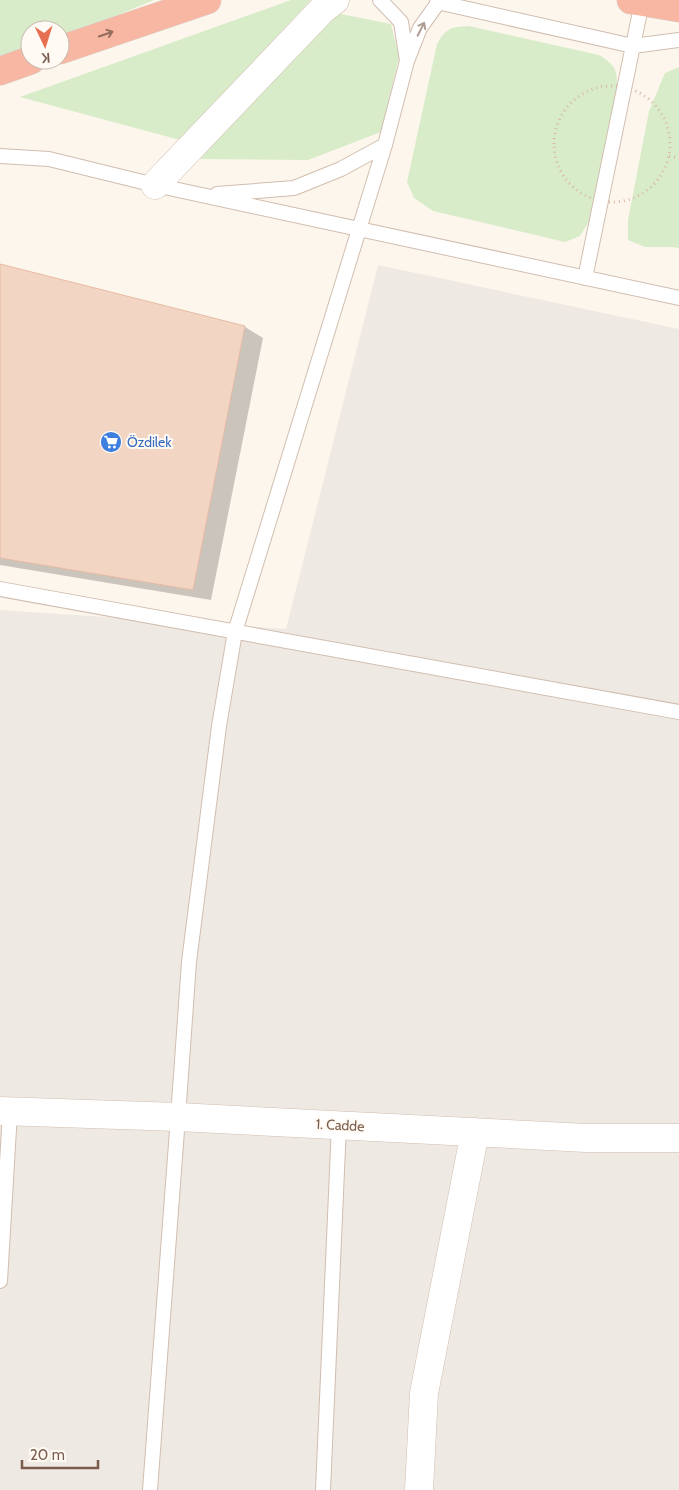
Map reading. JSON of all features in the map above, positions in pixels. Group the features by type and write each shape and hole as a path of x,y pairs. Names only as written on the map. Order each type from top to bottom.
{"highway":[{"path":"70,47 206,0"},
{"path":"637,1 679,8"},
{"path":"0,71 20,64"}],"street":[{"path":"155,186 322,10 335,0"},
{"name":"1. Cadde","path":"5,1112 178,1117 586,1138 679,1138"},
{"path":"419,1490 424,1393 475,1132"}],"lane":[{"path":"380,0 401,22 407,60"},
{"path":"150,1490 189,962 219,726 235,632 385,146 407,60 420,28 438,1 633,46 679,40"},
{"path":"585,278 633,46 637,1"},
{"path":"204,196 294,188 341,169 385,146"},
{"path":"0,156 49,159 155,186 679,298"},
{"path":"0,589 679,712"},
{"path":"0,1281 5,1112"},
{"path":"323,1490 339,1125"}],"path":[{"path":"606,85 625,86 644,94 659,108 668,126 672,141 669,156 667,166 656,183 640,196 631,200 601,202 583,195 569,184 558,168 554,150 554,132 561,115 573,100 588,90 606,85"},
{"path":"669,156 679,158"}],"shaded area":[{"path":"378,265 679,329 679,1490 0,1490 0,610 286,629"}],"green space":[{"path":"0,0 154,0 70,35 70,20 20,20 20,55 0,63"},
{"path":"291,0 311,0 180,140 20,97"},
{"path":"336,13 391,24 399,57 381,132 308,160 197,159"},
{"path":"469,26 599,55 606,59 616,71 617,95 590,220 580,236 565,242 433,211 414,198 407,182 437,44 450,29"},
{"path":"679,67 679,248 645,247 628,240 628,220 649,111 665,73"}],"building":[{"name":"Özdilek","path":"0,264 245,326 193,590 0,558"}],"place":[{"name":"Özdilek","path":"111,442"}]}
